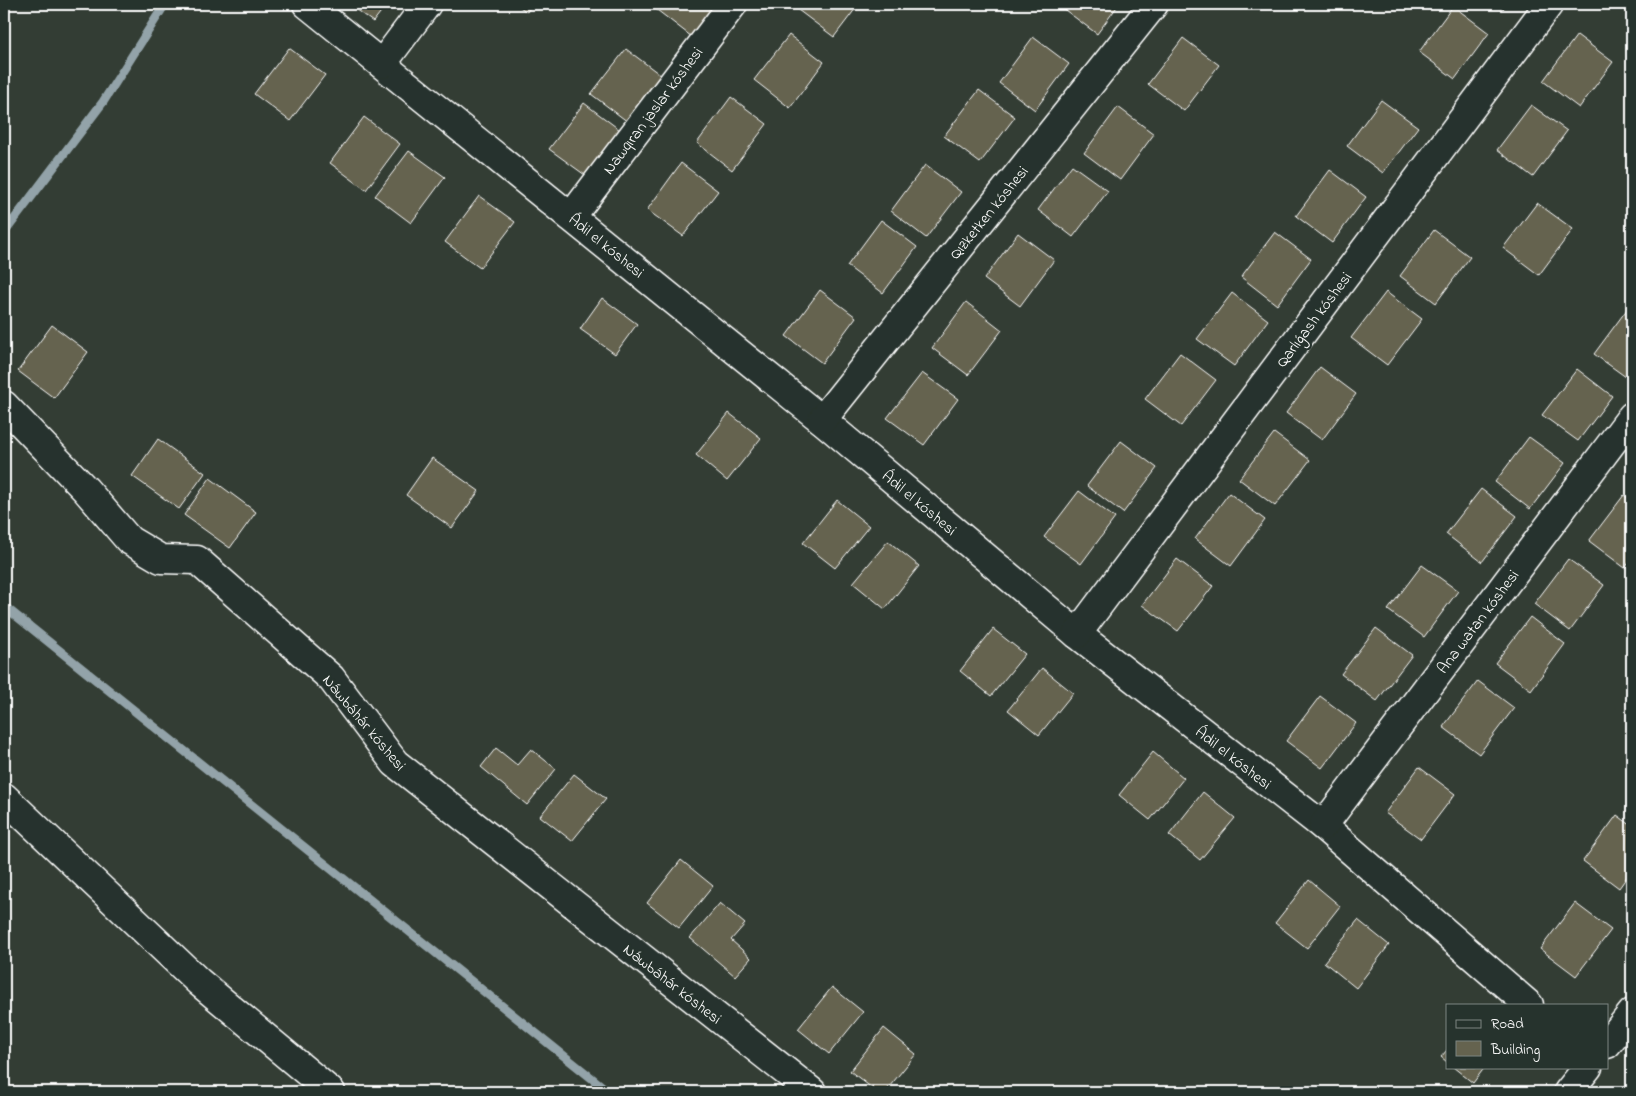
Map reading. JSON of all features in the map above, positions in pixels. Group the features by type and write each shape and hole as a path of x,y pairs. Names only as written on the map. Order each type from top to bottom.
{"street":[{"name":"Ádil el kóshesi","path":"307,4 822,420 1077,634 1323,826 1528,1004"},
{"path":"382,64 426,4"},
{"name":"Nawqıran jaslar kóshesi","path":"571,216 733,4"},
{"name":"Qızketken kóshesi","path":"822,420 1154,4"},
{"name":"Qarlıǵash kóshesi","path":"1077,634 1549,4"},
{"name":"Náwbáhár kóshesi","path":"4,406 86,490 129,540 161,559 197,560 331,678 396,763 812,1092"},
{"name":"Ana watan kóshesi","path":"1323,826 1632,416"},
{"path":"4,797 199,982 331,1092"},
{"path":"1608,1043 1632,1013"},
{"path":"1568,1092 1587,1068"}],"building":[{"path":"348,4 387,4 373,22"},
{"path":"516,4 533,4 527,12"},
{"path":"661,4 717,4 692,37 657,10"},
{"path":"803,4 859,4 834,37 798,10"},
{"path":"1063,4 1119,4 1097,34 1061,7"},
{"path":"1496,4 1507,4 1503,9"},
{"path":"1453,6 1489,33 1455,79 1419,52"},
{"path":"789,35 824,62 790,108 754,80"},
{"path":"1577,35 1613,62 1579,108 1543,81"},
{"path":"1033,37 1069,64 1035,110 999,83"},
{"path":"1183,38 1219,65 1184,111 1148,84"},
{"path":"289,48 325,75 290,121 254,94"},
{"path":"626,49 662,76 628,122 591,94"},
{"path":"979,90 1015,117 980,163 944,136"},
{"path":"731,97 767,124 732,170 697,143"},
{"path":"1381,100 1418,127 1383,173 1347,146"},
{"path":"584,103 620,130 585,175 549,149"},
{"path":"1531,105 1567,131 1533,177 1497,150"},
{"path":"1118,107 1154,134 1120,180 1084,153"},
{"path":"364,117 400,144 366,190 330,163"},
{"path":"409,151 445,177 411,223 375,196"},
{"path":"681,163 718,191 683,236 647,210"},
{"path":"925,165 961,192 926,238 891,211"},
{"path":"1072,165 1108,191 1073,237 1038,210"},
{"path":"1330,170 1366,197 1332,243 1296,216"},
{"path":"479,196 515,222 480,268 445,242"},
{"path":"1537,203 1573,229 1539,275 1503,248"},
{"path":"881,220 917,247 883,293 847,266"},
{"path":"1434,230 1470,257 1436,303 1400,276"},
{"path":"1275,232 1311,259 1277,305 1241,277"},
{"path":"1018,233 1054,260 1020,306 984,279"},
{"path":"820,290 856,317 822,363 786,336"},
{"path":"1386,292 1422,319 1387,365 1351,338"},
{"path":"1232,293 1268,320 1234,366 1197,339"},
{"path":"602,298 637,324 615,354 580,329"},
{"path":"966,302 1002,330 968,375 932,348"},
{"path":"1628,308 1632,311 1632,377 1630,380 1594,354"},
{"path":"52,325 88,352 54,398 18,371"},
{"path":"1180,353 1216,380 1181,426 1145,399"},
{"path":"1320,367 1356,394 1322,440 1286,413"},
{"path":"1577,369 1612,396 1578,441 1542,415"},
{"path":"922,373 958,399 924,445 887,418"},
{"path":"729,413 761,438 727,481 696,455"},
{"path":"1274,433 1310,460 1275,506 1239,479"},
{"path":"1529,437 1565,463 1530,509 1495,482"},
{"path":"158,439 205,473 179,509 132,476"},
{"path":"1121,441 1157,468 1123,513 1087,486"},
{"path":"432,458 479,491 452,528 406,495"},
{"path":"210,478 256,512 230,548 184,515"},
{"path":"1481,489 1517,516 1482,562 1446,534"},
{"path":"1079,491 1115,518 1081,564 1044,537"},
{"path":"1229,493 1265,520 1231,566 1195,539"},
{"path":"1624,495 1632,502 1632,559 1625,568 1589,541"},
{"path":"837,500 869,526 835,568 803,543"},
{"path":"888,541 919,566 885,609 853,583"},
{"path":"1177,559 1213,586 1178,631 1142,605"},
{"path":"1568,559 1604,585 1570,631 1534,604"},
{"path":"1422,565 1458,591 1424,637 1388,610"},
{"path":"1530,617 1565,644 1531,690 1495,663"},
{"path":"1376,628 1412,655 1377,701 1341,674"},
{"path":"993,629 1025,654 991,696 960,671"},
{"path":"1042,668 1073,693 1039,735 1008,710"},
{"path":"1478,681 1514,708 1479,754 1443,727"},
{"path":"1320,696 1356,723 1322,768 1286,741"},
{"path":"496,748 517,765 531,749 556,769 527,805 481,767"},
{"path":"1153,752 1184,778 1150,820 1119,795"},
{"path":"1419,767 1455,794 1421,839 1385,813"},
{"path":"574,774 606,799 572,841 540,816"},
{"path":"1203,792 1235,818 1200,860 1169,835"},
{"path":"1617,815 1632,826 1632,870 1619,888 1583,861"},
{"path":"681,860 713,886 679,928 647,903"},
{"path":"1309,880 1340,906 1307,948 1275,923"},
{"path":"720,903 745,924 731,940 751,958 735,976 690,938"},
{"path":"1575,903 1611,930 1576,976 1540,949"},
{"path":"1358,920 1389,945 1356,988 1324,962"},
{"path":"832,987 863,1012 829,1054 798,1029"},
{"path":"884,1028 916,1054 885,1092 877,1092 850,1071"},
{"path":"1446,1051 1446,1061 1441,1057"},
{"path":"1454,1068 1484,1068 1473,1083"}],"waterway":[{"path":"4,233 103,102 165,4"},
{"path":"4,606 609,1092"}]}
